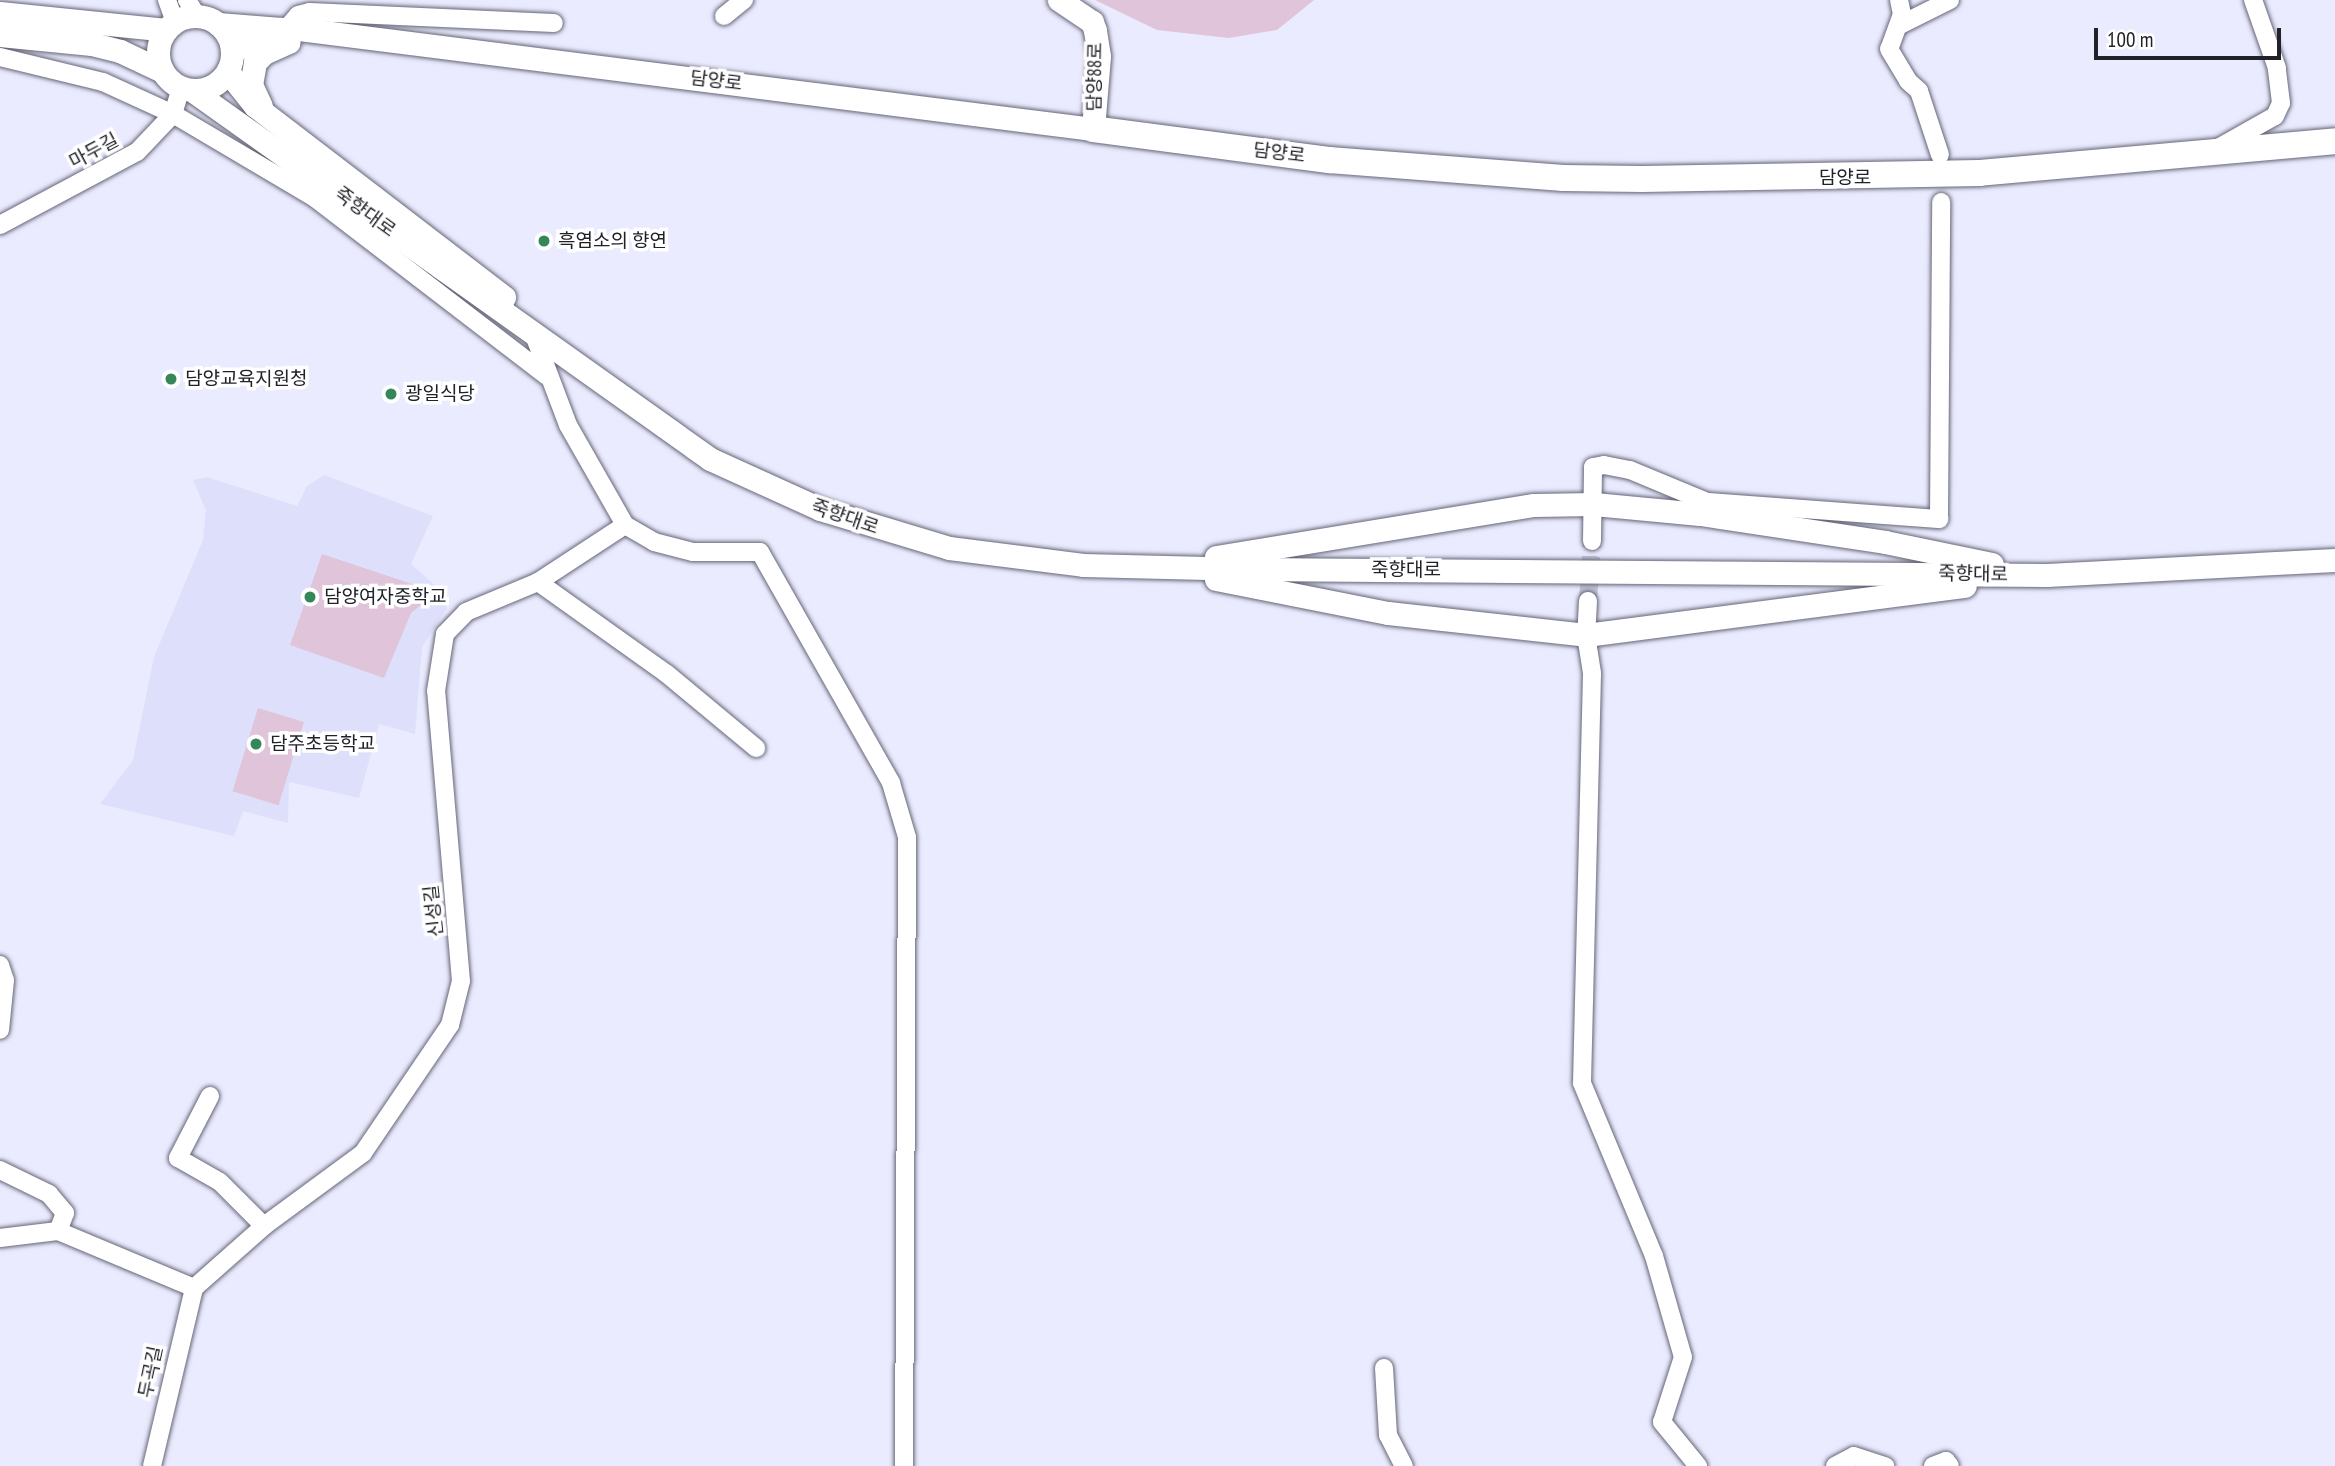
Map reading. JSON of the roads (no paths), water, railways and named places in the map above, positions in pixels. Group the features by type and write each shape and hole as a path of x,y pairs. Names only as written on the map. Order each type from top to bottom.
{"highway":[{"name":"담양로","path":"1093,129 1329,160 1563,178 1896,177 2335,141"}],"main road":[{"name":"담양88로","path":"1059,0 1092,22 1095,30 1099,56 1093,129"},
{"path":"0,13 189,18"},
{"path":"162,71 158,50 189,18"},
{"name":"담양로","path":"189,18 1093,129"},
{"name":"죽향대로","path":"189,18 230,61 239,91 277,124 495,288 534,335"},
{"path":"187,90 207,89 230,61 284,29"},
{"path":"277,124 253,92 255,62 274,47 318,33"},
{"path":"0,35 92,44 120,51 162,71"},
{"name":"죽향대로","path":"162,71 710,459 820,509 949,548 1083,565 1158,567 2047,575 2335,560"},
{"path":"1158,567 1534,505 1594,504 1872,540 2047,575"},
{"path":"1158,567 1388,613 1586,635 2047,575"}],"street":[{"path":"167,0 189,18"},
{"path":"724,16 744,0"},
{"path":"1899,0 1900,25 1889,49 1908,81 1919,91 1940,155"},
{"path":"1900,25 1950,0"},
{"path":"2209,153 2275,116 2281,103 2277,68 2253,0"},
{"path":"284,29 298,15 310,12 554,23"},
{"path":"0,57 103,82 173,114 315,198 547,376"},
{"name":"마두길","path":"0,225 138,152 173,114 187,90"},
{"path":"1592,541 1593,467 1604,465 1630,470 1707,502 1939,519 1941,202"},
{"path":"534,335 547,376 568,425 625,525 654,542 693,552 760,552 891,783 907,837 904,1466"},
{"name":"신성길","path":"194,1288 264,1226 363,1153 450,1025 461,981 439,758 436,691 445,634 466,612 538,582 625,525"},
{"path":"538,582 667,674 756,748"},
{"path":"1588,601 1586,635 1592,674 1582,1083 1654,1256 1683,1357 1662,1422 1698,1466"},
{"path":"0,964 5,980 0,1030"},
{"path":"210,1096 178,1158 219,1182 264,1226"},
{"path":"0,1170 48,1194 65,1213 58,1231"},
{"path":"0,1238 58,1231 194,1288"},
{"name":"두곡길","path":"152,1466 194,1288"},
{"path":"1384,1368 1388,1435 1404,1466"},
{"path":"1835,1466 1854,1456 1885,1466"},
{"path":"1933,1466 1946,1461 1950,1466"}],"tunnel":[{"path":"1588,601 1592,541"}],"place":[{"name":"흑염소의 향연","path":"544,241"},
{"name":"담양교육지원청","path":"171,379"},
{"name":"광일식당","path":"391,394"},
{"name":"담양여자중학교","path":"310,597"},
{"name":"담주초등학교","path":"256,744"}]}
